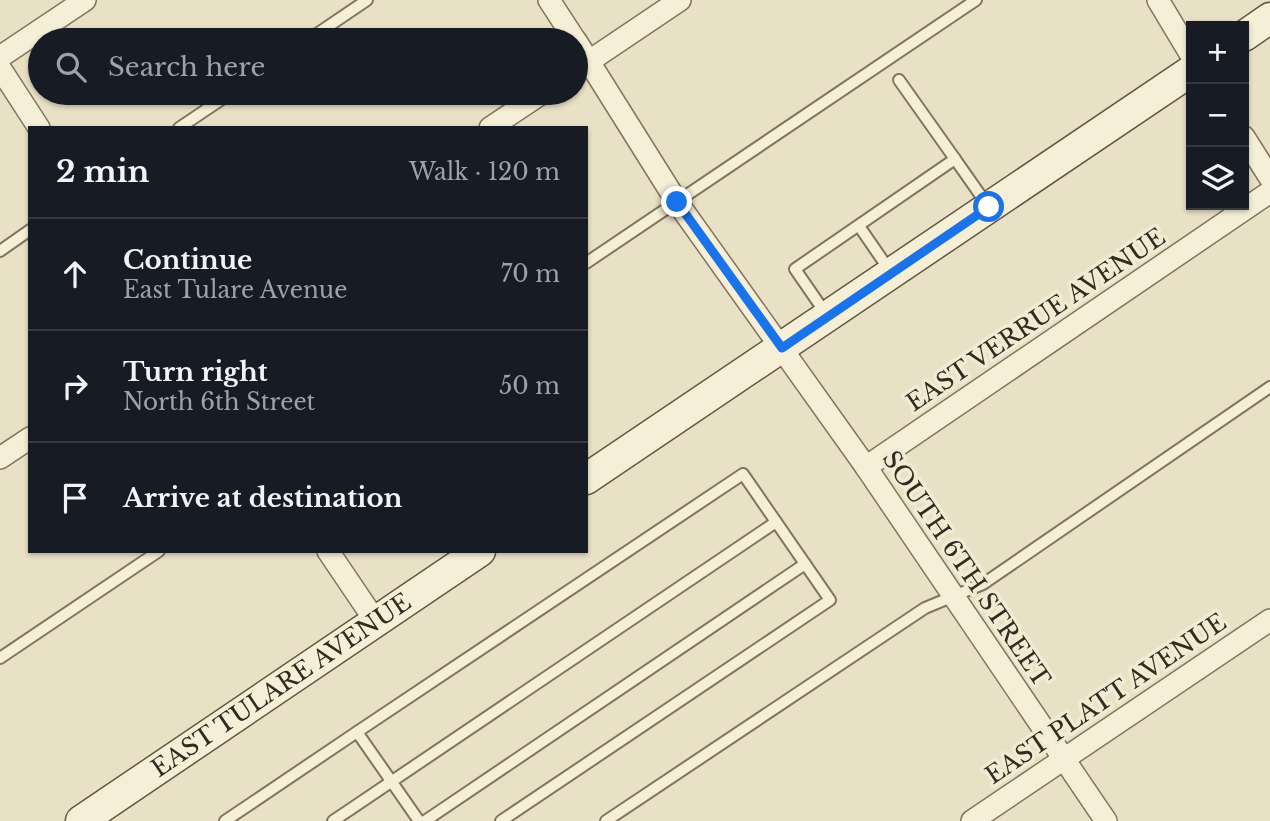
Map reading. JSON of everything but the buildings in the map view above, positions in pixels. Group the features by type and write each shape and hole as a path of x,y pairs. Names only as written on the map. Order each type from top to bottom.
{"main road":[{"path":"1249,33 1270,18"},
{"path":"588,478 1186,74"},
{"name":"EAST TULARE AVENUE","path":"81,821 477,553"}],"street":[{"path":"43,28 85,0"},
{"name":"SOUTH 6TH STREET","path":"549,0 567,28"},
{"path":"588,62 680,0"},
{"path":"1158,0 1186,47"},
{"path":"0,57 28,38"},
{"path":"0,68 38,126"},
{"name":"SOUTH 6TH STREET","path":"588,75 866,467 1106,821"},
{"path":"493,126 524,105"},
{"path":"1249,145 1270,178"},
{"name":"EAST VERRUE AVENUE","path":"866,467 1270,192"},
{"path":"0,458 28,439"},
{"path":"332,553 376,622"},
{"name":"EAST PLATT AVENUE","path":"972,821 1270,620"}],"lane":[{"path":"325,28 366,0"},
{"path":"588,262 976,0"},
{"path":"899,80 989,207"},
{"path":"182,126 213,105"},
{"path":"828,316 795,269 954,159"},
{"path":"859,226 891,273"},
{"path":"0,251 28,231"},
{"path":"606,821 925,608 983,583 1270,387"},
{"path":"225,821 743,474 830,600 501,821"},
{"path":"332,821 776,522"},
{"path":"0,658 156,553"},
{"path":"425,821 805,564"},
{"path":"357,732 419,821"}],"route":[{"path":"677,202 782,348 989,207"}]}
